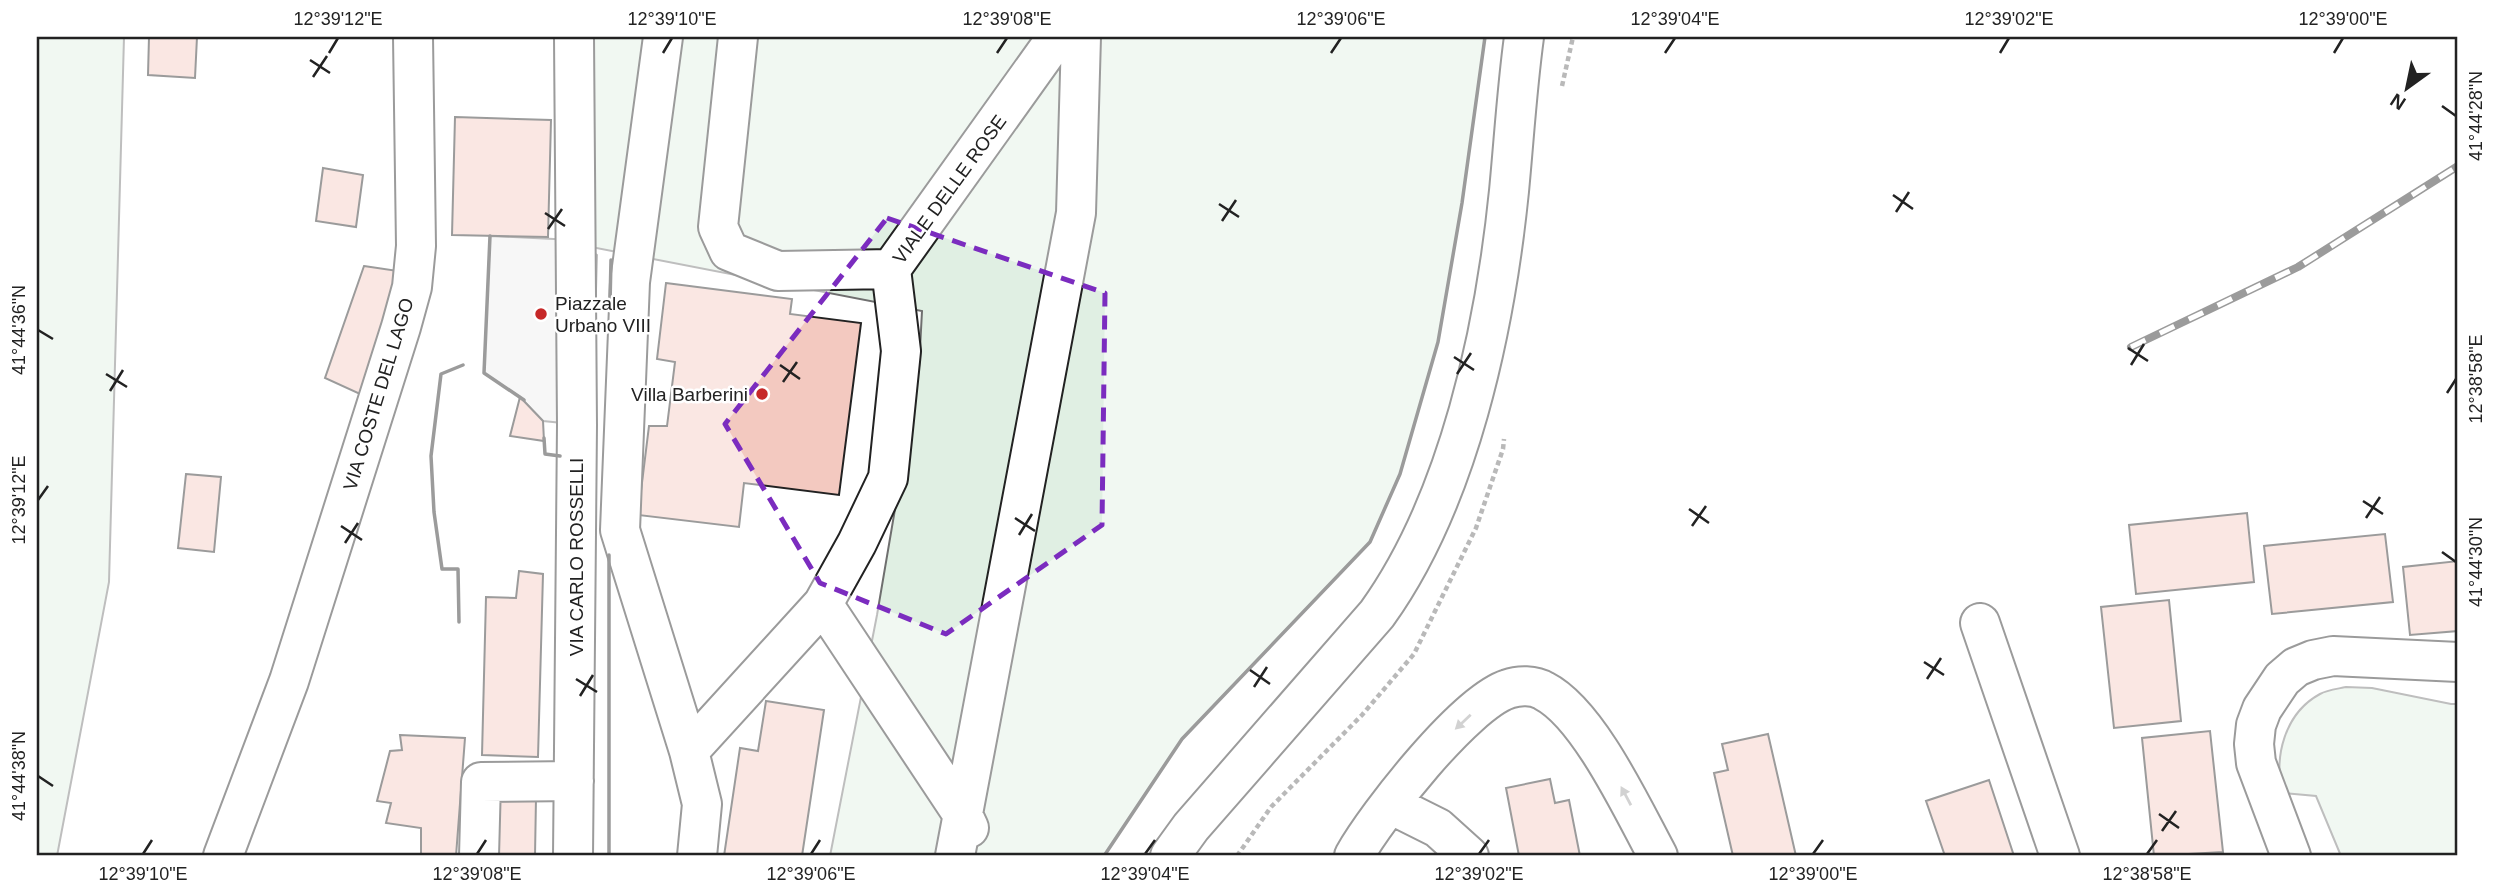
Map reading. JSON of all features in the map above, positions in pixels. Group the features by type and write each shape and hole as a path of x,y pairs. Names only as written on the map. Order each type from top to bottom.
{"street":[{"name":"VIA COSTE DEL LAGO","path":"223,856 289,681 412,287 416,246 413,37"},
{"name":"VIA CARLO ROSSELLI","path":"573,856 577,425 574,37"},
{"path":"663,37 630,282 620,530 689,751 702,804 697,856"},
{"path":"738,37 718,227 729,251 778,271 891,269"},
{"name":"VIALE DELLE ROSE","path":"689,751 823,604 858,543 888,478 901,351 891,269 1057,37"},
{"path":"956,856 1076,213 1081,37"},
{"path":"1170,856 1191,827 1377,614 1412,558 1429,522 1447,477 1463,425 1492,309 1509,192 1524,37"},
{"path":"823,604 963,815 981,856"},
{"path":"1980,623 2060,856"},
{"path":"2291,856 2256,764 2254,744 2256,725 2262,709 2282,679 2296,667 2333,656 2458,662"},
{"path":"1354,856 1390,804 1438,746 1477,709 1506,689 1531,687 1545,691 1581,726 1611,770 1658,856"},
{"path":"479,856 481,782 574,781"},
{"path":"1390,804 1438,828 1469,856"}],"highlighted area":[{"path":"887,218 1105,293 1102,525 946,634 820,583 725,424"}],"green space":[{"path":"37,37 124,37 109,582 57,856 37,856"},
{"path":"591,37 1485,37 1462,203 1438,342 1400,474 1370,542 1182,739 1104,856 830,856 877,615 919,368 922,311 586,246"},
{"path":"2346,687 2372,688 2458,704 2458,856 2341,856 2316,796 2283,793 2280,779 2281,751 2290,724 2308,702 2320,694"}],"shaded area":[{"name":"Piazzale Urbano VIII","path":"490,236 574,240 597,255 592,426 543,421 520,397 484,373"}],"building":[{"path":"149,37 197,37 195,78 148,75"},
{"path":"455,117 551,120 548,237 452,235"},
{"path":"323,168 363,175 356,227 316,221"},
{"path":"364,266 398,271 384,344 360,394 325,378"},
{"name":"Villa Barberini","path":"666,283 792,299 790,314 861,323 839,495 744,483 739,527 638,515 649,426 667,426 675,362 657,359"},
{"path":"520,397 543,421 544,441 510,436"},
{"path":"186,474 221,477 214,552 178,548"},
{"path":"2247,513 2254,582 2136,594 2129,525"},
{"path":"2385,534 2393,602 2272,614 2264,546"},
{"path":"2458,561 2458,631 2410,635 2403,567"},
{"path":"519,571 543,574 538,757 482,755 486,597 516,598"},
{"path":"2169,600 2181,721 2114,728 2101,607"},
{"path":"766,701 824,710 802,856 724,856 740,748 758,751"},
{"path":"2210,731 2223,852 2154,856 2142,738"},
{"path":"1768,734 1796,856 1733,856 1714,773 1728,770 1722,744"},
{"path":"400,735 465,738 456,856 421,856 421,828 386,823 391,803 377,801 390,751 402,750"},
{"path":"1550,779 1555,803 1569,800 1580,856 1519,856 1506,788"},
{"path":"1989,780 2014,856 1945,856 1926,801"},
{"path":"494,797 536,798 535,856 492,856"}],"railway":[{"path":"2131,347 2298,267 2458,166"}],"wall":[{"path":"1104,856 1182,739 1370,542 1400,474 1438,342 1462,203 1485,37"},
{"path":"490,236 484,373 524,400"},
{"path":"610,303 611,260"},
{"path":"459,622 458,569 442,569 434,512 431,456 441,374 463,365"},
{"path":"544,438 545,454 560,456"},
{"path":"609,555 609,856"}],"place":[{"name":"Piazzale Urbano VIII","path":"541,314"},
{"name":"Villa Barberini","path":"762,394"}]}
